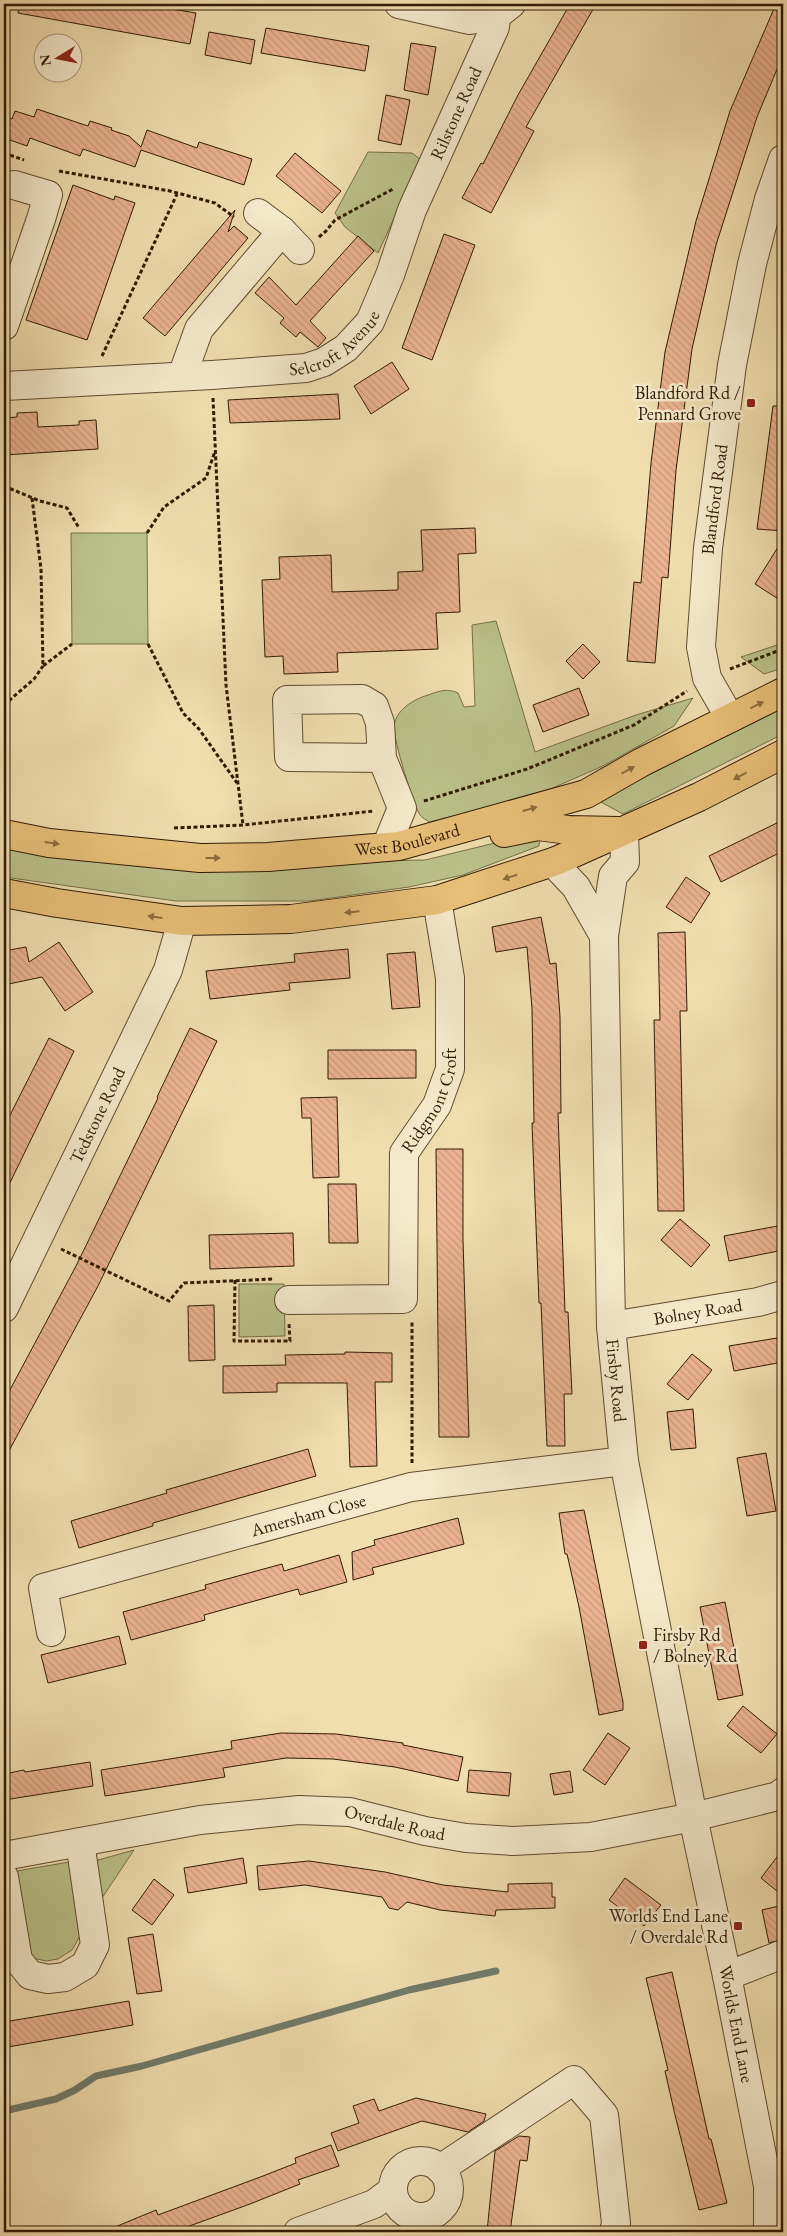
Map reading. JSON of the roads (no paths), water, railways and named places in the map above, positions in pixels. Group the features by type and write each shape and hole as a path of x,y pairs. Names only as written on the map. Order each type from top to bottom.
{"main road":[{"name":"West Boulevard","path":"4,834 49,843 200,858 268,857 393,847 586,794 642,762 783,692"},
{"path":"4,893 57,903 182,921 290,919 438,900 556,861 624,832 783,754"},
{"path":"556,861 568,830 586,794"},
{"path":"393,847 452,844 538,826 568,830 624,832"}],"street":[{"name":"Rilstone Road","path":"399,4 470,20 503,10"},
{"name":"Rilstone Road","path":"412,210 503,10"},
{"name":"Blandford Road","path":"730,718 707,678 701,647 708,548 732,365 752,264 769,200 782,165"},
{"path":"4,326 48,195 14,185"},
{"name":"Selcroft Avenue","path":"4,386 306,368 324,362 346,348 370,322 390,275 412,210"},
{"path":"182,376 199,329 291,241 258,213"},
{"path":"382,758 402,808 393,847"},
{"name":"Firsby Road","path":"624,832 625,862 613,876 604,936 611,1326 624,1461 693,1817"},
{"name":"Firsby Road","path":"556,861 560,870 576,887 604,936"},
{"path":"576,887 613,876"},
{"name":"Ridgmont Croft","path":"288,1300 403,1299 404,1153 437,1106 450,1069 450,978 438,900"},
{"name":"Tedstone Road","path":"4,1308 168,970 182,921"},
{"name":"Bolney Road","path":"611,1326 758,1302 783,1295"},
{"name":"Amersham Close","path":"51,1632 43,1588 412,1487 624,1461"},
{"name":"Overdale Road","path":"4,1856 200,1820 299,1810 350,1812 425,1831 466,1838 513,1841 591,1837 693,1817 778,1796 783,1792"},
{"name":"Worlds End Lane","path":"693,1817 727,1976 768,2186 768,2232"},
{"path":"4,1877 18,1960 30,1975 48,1979 65,1977 84,1965 95,1945 80,1842"},
{"path":"727,1976 783,1954"},
{"path":"440,2169 574,2080 604,2115 616,2223 614,2232"},
{"path":"423,2161 440,2169 446,2176 449,2193 433,2223 408,2213 400,2207 395,2199 393,2190 394,2181 405,2166 423,2161"},
{"path":"298,2232 374,2204 393,2190"}],"waterway":[{"path":"4,2111 56,2099 75,2090 96,2076 142,2066 409,1990 496,1971"}],"place":[{"name":"Blandford Rd / Pennard Grove","path":"751,403"},
{"name":"Firsby Rd / Bolney Rd","path":"643,1645"},
{"name":"Worlds End Lane / Overdale Rd","path":"738,1926"}]}
